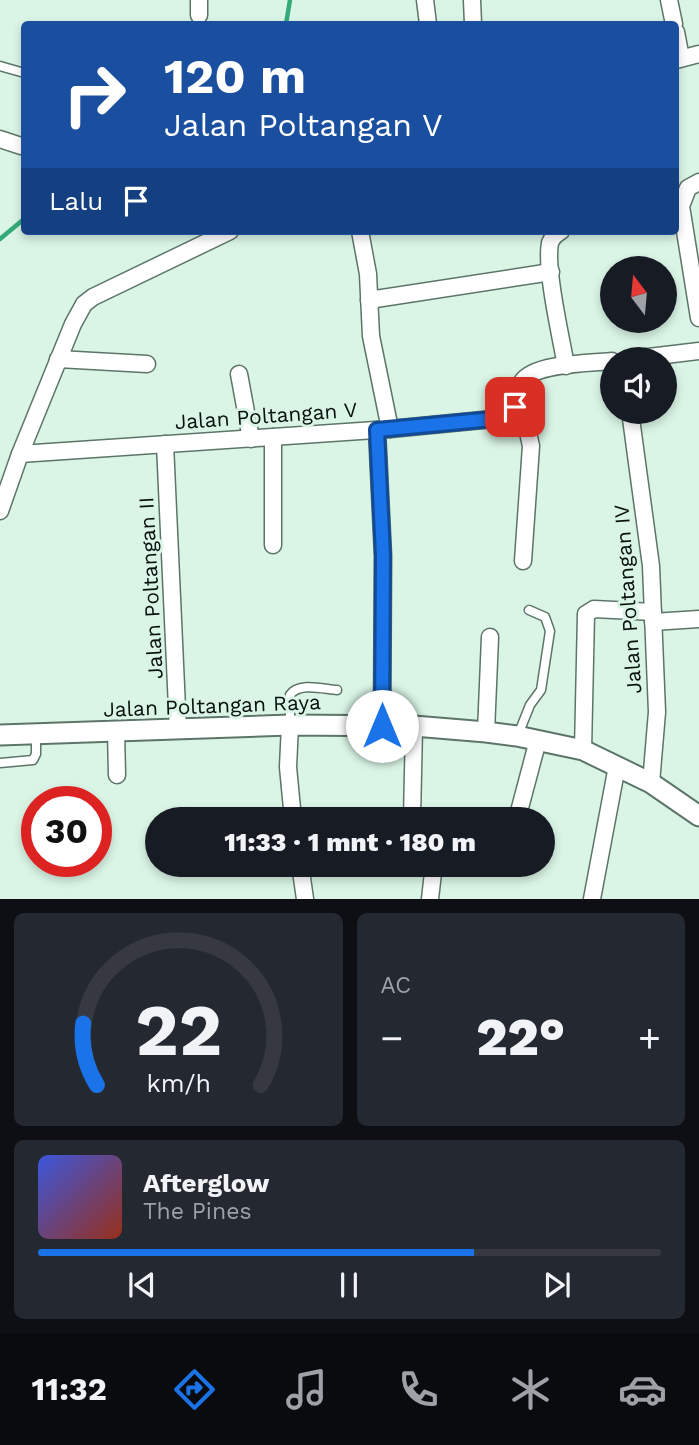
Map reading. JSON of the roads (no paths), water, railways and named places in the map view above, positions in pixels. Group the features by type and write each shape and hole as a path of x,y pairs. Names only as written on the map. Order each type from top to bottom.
{"street":[{"path":"425,0 428,21"},
{"path":"472,0 473,21"},
{"path":"669,0 673,21"},
{"path":"679,59 699,54"},
{"path":"0,139 21,146"},
{"path":"699,182 688,188 683,195 681,206 699,318"},
{"path":"0,511 20,454 79,312 93,297 222,235"},
{"path":"361,235 368,274 370,336 383,430 382,726"},
{"path":"556,235 551,239 550,246 551,272 566,366"},
{"path":"369,300 551,272"},
{"path":"677,354 699,351"},
{"path":"58,359 147,364"},
{"path":"523,561 531,446 527,428 511,412 515,407 520,386 525,378 545,369 600,362"},
{"path":"239,374 251,439"},
{"name":"Jalan Poltangan V","path":"20,454 383,430 493,419 511,412"},
{"name":"Jalan Poltangan IV","path":"632,424 651,566 657,712 651,783"},
{"path":"273,437 273,545"},
{"name":"Jalan Poltangan II","path":"165,444 178,730"},
{"path":"583,750 586,614 594,609 653,617 699,619"},
{"path":"485,732 490,637"},
{"path":"290,725 288,767 292,807"},
{"name":"Jalan Poltangan Raya","path":"0,735 290,725 414,726 485,732 583,750 651,783 699,816"},
{"path":"412,807 414,726"},
{"path":"116,731 117,775"},
{"path":"520,807 538,740"},
{"path":"592,899 617,766"},
{"path":"302,877 305,899"},
{"path":"430,899 433,877"}],"lane":[{"path":"0,66 21,72"},
{"path":"517,736 530,705 541,690 551,631 545,617 529,610"},
{"path":"290,725 290,695 293,690 337,690"},
{"path":"0,763 33,760 36,754 36,734"}],"waterway":[{"path":"286,21 290,0"},
{"path":"0,239 21,222"}]}
